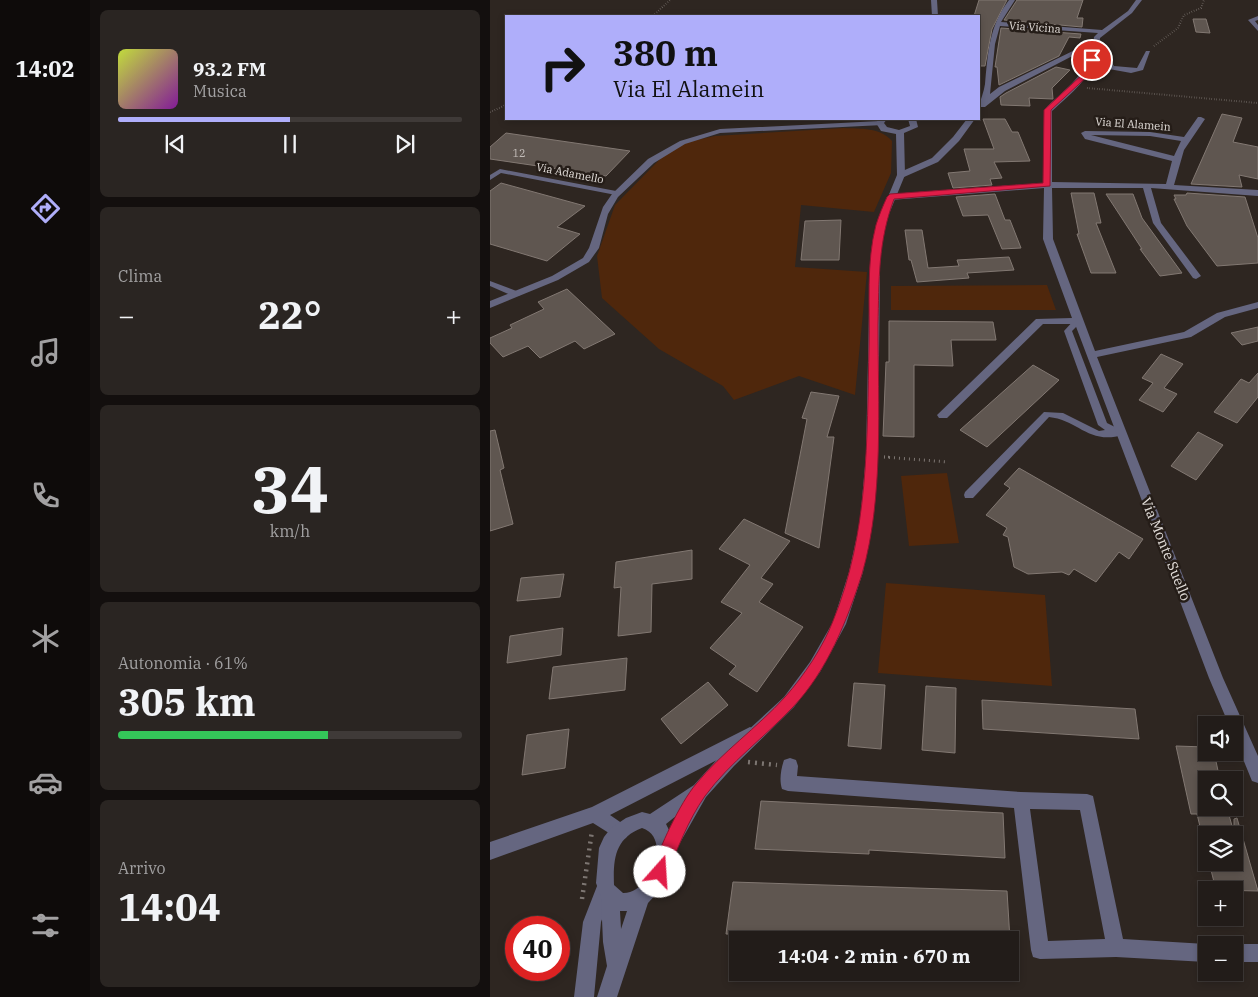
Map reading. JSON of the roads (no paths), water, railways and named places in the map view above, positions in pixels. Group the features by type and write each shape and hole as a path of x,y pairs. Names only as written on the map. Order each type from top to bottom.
{"street":[{"path":"934,0 935,15"},
{"name":"Via Vicina","path":"980,108 988,89 992,39 1002,12 1012,0"},
{"path":"1130,0 1138,0"},
{"path":"1103,32 1130,12 1138,0"},
{"path":"1258,18 1251,20 1258,29"},
{"name":"Via Vicina","path":"997,24 1103,32"},
{"name":"Via Monte Suello","path":"1103,32 1097,37 1096,49 1088,72 1048,110 1048,239 1120,433 1216,678 1258,775"},
{"path":"984,102 1002,89 1083,48 1105,50 1109,54 1108,62 1112,68 1131,71 1140,70 1148,52"},
{"name":"Via El Alamein","path":"1170,186 1175,159 1184,139 1201,119"},
{"path":"616,193 658,154 677,143 697,135 753,128 882,121 884,129 900,132 914,127 913,120"},
{"path":"901,175 935,160 956,139 970,120"},
{"path":"652,823 700,791 759,730 790,702 814,667 839,624 856,572 866,522 872,455 875,263 880,226 890,197 901,175 900,132"},
{"name":"Via El Alamein","path":"1175,159 1088,136 1085,133 1150,134 1184,139"},
{"path":"890,197 1047,185 1146,185 1258,193"},
{"path":"1146,185 1157,224 1196,276"},
{"name":"Via Adamello","path":"490,306 564,272 585,260 596,244 606,209 616,193"},
{"path":"1092,355 1187,335 1221,314 1258,305"},
{"path":"943,415 1040,322 1078,321"},
{"path":"490,851 595,814 759,730"},
{"path":"790,766 788,783 1022,800 1087,802 1116,948"},
{"path":"607,997 615,964 625,944 640,900 653,885 660,872 666,853 700,791"},
{"path":"1022,800 1040,950 1116,948 1198,953"},
{"path":"595,814 620,832"},
{"path":"615,964 607,891 608,846 628,825 642,820 660,828 666,838 666,853"},
{"path":"607,891 623,903 640,900"},
{"path":"584,997 592,922 607,891"},
{"path":"1243,953 1258,953"}],"lane":[{"name":"Via Adamello","path":"490,178 500,171 616,193"},
{"path":"490,283 516,294"},
{"path":"1078,321 1068,331 1103,425 1120,433"},
{"path":"970,495 1048,414 1060,415 1098,434 1120,433"}]}
